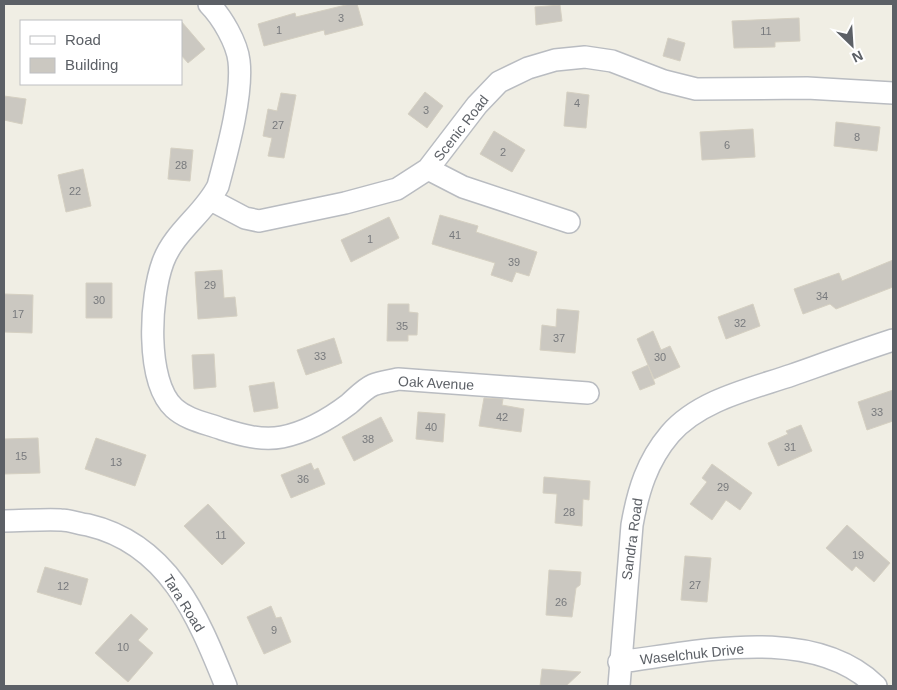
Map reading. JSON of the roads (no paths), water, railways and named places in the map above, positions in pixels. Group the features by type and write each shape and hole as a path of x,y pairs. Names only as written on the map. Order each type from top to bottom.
{"street":[{"name":"Oak Avenue","path":"218,5 239,60 239,79 222,171 211,200 181,231 163,262 154,314 154,359 159,382 164,396 183,416 241,435 280,438 322,423 372,385 398,379 588,393"},
{"name":"Scenic Road","path":"211,200 245,218 259,221 345,203 397,189 428,169 477,105 499,82 528,68 555,60 585,58 612,61 664,81 696,89 807,88 867,90 893,94"},
{"path":"428,169 462,187 569,222"},
{"name":"Sandra Road","path":"619,686 619,662 632,524 636,501 644,473 670,434 688,418 729,396 893,340"},
{"name":"Tara Road","path":"4,521 63,520 97,528 128,540 156,562 176,584 206,636 226,686"},
{"name":"Waselchuk Drive","path":"619,662 732,648 781,648 811,652 837,662 855,670 876,686"}]}
